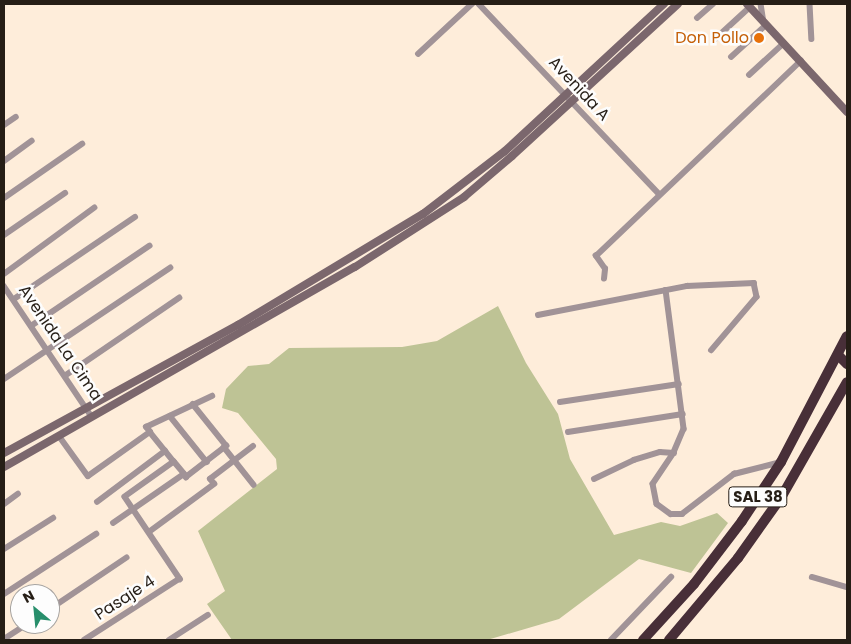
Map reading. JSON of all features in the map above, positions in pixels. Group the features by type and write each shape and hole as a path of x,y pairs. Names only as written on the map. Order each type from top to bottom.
{"highway":[{"name":"SAL 38","path":"643,640 718,553 781,462 847,336"},
{"path":"838,355 847,364"},
{"name":"SAL 38","path":"669,640 738,558 782,496 847,382"},
{"path":"822,386 832,385 841,394"}],"main road":[{"path":"4,467 60,437 346,272 430,219 489,177 664,4"},
{"path":"4,453 254,315 423,214 480,174 678,4"},
{"path":"750,6 846,108"}],"street":[{"path":"418,54 472,4"},
{"name":"Avenida A","path":"479,4 659,194"},
{"path":"697,18 713,4"},
{"path":"731,57 765,24 761,4"},
{"path":"810,4 812,38"},
{"path":"714,40 750,6"},
{"path":"749,75 784,43"},
{"path":"604,279 605,269 596,256 659,194 801,61"},
{"path":"4,125 16,116"},
{"path":"4,161 32,141"},
{"path":"4,198 82,144"},
{"path":"4,235 65,193"},
{"path":"4,274 94,208"},
{"path":"14,299 135,217"},
{"path":"31,326 149,246"},
{"path":"4,379 49,351 170,268"},
{"path":"538,315 708,283 756,284 756,297 712,350"},
{"name":"Avenida La Cima","path":"4,286 66,375 92,417"},
{"path":"666,290 684,429 674,453 660,471 652,491 661,509 676,515 690,510 734,474 781,462"},
{"path":"66,375 180,298"},
{"path":"560,402 679,384"},
{"path":"212,396 146,427 186,477 224,447"},
{"path":"193,405 254,485"},
{"path":"568,432 683,414"},
{"path":"170,416 207,462"},
{"path":"60,437 88,476 150,432"},
{"path":"174,462 125,497 149,532 214,484 210,479 254,446"},
{"path":"97,502 165,451"},
{"path":"594,478 634,460 660,452 674,453"},
{"path":"113,523 184,474"},
{"path":"4,504 18,494"},
{"path":"4,549 54,518"},
{"name":"Pasaje 4","path":"85,640 180,579 149,532"},
{"path":"4,594 96,534"},
{"path":"60,602 126,558"},
{"path":"611,640 671,577"},
{"path":"812,577 847,587"},
{"path":"169,640 208,615"}],"green space":[{"path":"498,306 526,363 558,414 570,459 614,535 661,522 680,526 717,513 728,523 691,573 639,559 559,619 487,640 232,640 207,604 225,591 198,531 277,469 276,459 238,413 222,408 226,389 248,366 269,364 289,348 402,347 437,341"}],"place":[{"name":"Don Pollo","path":"759,38"}]}
